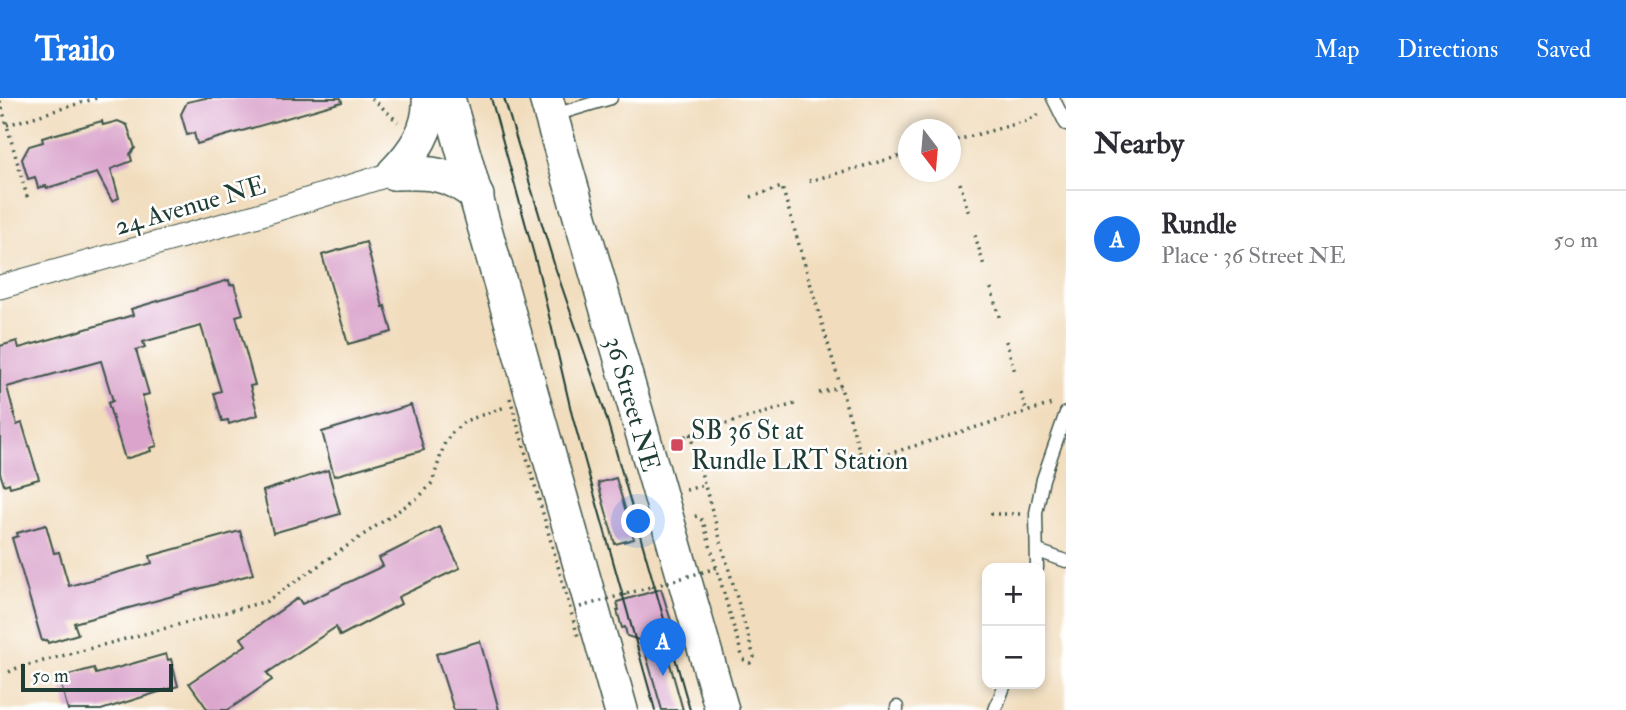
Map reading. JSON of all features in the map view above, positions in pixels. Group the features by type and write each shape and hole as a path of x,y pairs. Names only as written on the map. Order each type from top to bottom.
{"main road":[{"path":"394,173 420,140 429,109 429,98"},
{"path":"448,98 621,710"},
{"name":"36 Street NE","path":"548,107 722,710"},
{"path":"394,173 422,172 444,175 477,196"}],"street":[{"name":"24 Avenue NE","path":"0,287 243,220 394,173"}],"lane":[{"path":"548,107 611,98"},
{"path":"1053,98 1066,124"},
{"path":"1037,563 1036,513 1043,480 1066,413"},
{"path":"1038,551 1066,561"},
{"path":"995,710 1003,689"}],"path":[{"path":"7,125 97,98"},
{"path":"372,98 402,126"},
{"path":"0,101 29,200"},
{"path":"961,139 1026,121 1044,113"},
{"path":"810,181 898,157"},
{"path":"960,183 970,214"},
{"path":"751,197 782,187 863,463 867,461"},
{"path":"784,194 790,191"},
{"path":"975,235 984,266"},
{"path":"991,288 1000,320"},
{"path":"1006,341 1015,372"},
{"path":"819,393 841,387"},
{"path":"1021,393 1027,413"},
{"path":"510,398 579,640"},
{"path":"712,428 798,403"},
{"path":"888,454 1054,404"},
{"path":"9,672 267,601 420,496 432,483 445,442 453,432 465,421 505,407"},
{"path":"670,440 692,434 754,657 750,663 743,659 703,521 697,516 691,517"},
{"path":"684,491 705,487"},
{"path":"990,514 1023,514"},
{"path":"580,607 626,597 717,568"}],"building":[{"path":"205,98 341,98 342,102 197,144 194,133 187,135 181,114 187,102"},
{"path":"102,121 103,125 118,121 127,125 135,148 130,154 132,161 111,169 119,198 112,201 97,173 47,188 38,188 35,177 28,179 22,159 29,146 43,142 42,138"},
{"path":"366,242 392,332 348,344 322,255"},
{"path":"229,280 230,285 234,284 243,314 236,316 255,385 250,386 258,415 229,424 228,420 222,421 214,393 221,391 201,326 143,342 145,347 136,350 149,394 142,396 157,446 150,448 151,451 125,459 108,403 113,401 101,361 7,387 17,425 22,423 39,479 10,487 9,483 4,485 0,473 0,346 17,341 19,348 69,334 133,315 131,309"},
{"path":"411,405 424,450 334,476 322,432"},
{"path":"328,470 340,514 273,533 263,491"},
{"path":"616,478 634,539 615,544 598,483"},
{"path":"46,525 54,553 59,552 69,586 152,563 150,556 240,531 253,574 74,623 78,634 48,643 47,640 42,641 12,538 18,536 17,533"},
{"path":"440,527 460,568 398,597 401,604 340,636 336,627 267,673 272,680 228,710 208,710 189,683 246,645 241,638 298,598 302,604 383,566 379,558"},
{"path":"661,589 672,624 662,636 683,710 662,710 642,641 627,636 617,610 617,602"},
{"path":"480,641 499,710 454,710 436,654"},
{"path":"166,654 168,660 171,659 178,686 101,710 68,710 60,681 66,679 65,676 94,668 96,674"}],"tram line":[{"path":"491,98 539,273 572,415 655,710"},
{"path":"504,98 555,267 603,406 690,710"}],"place":[{"name":"SB 36 St at Rundle LRT Station","path":"677,445"},
{"name":"Rundle","path":"663,676"}]}
